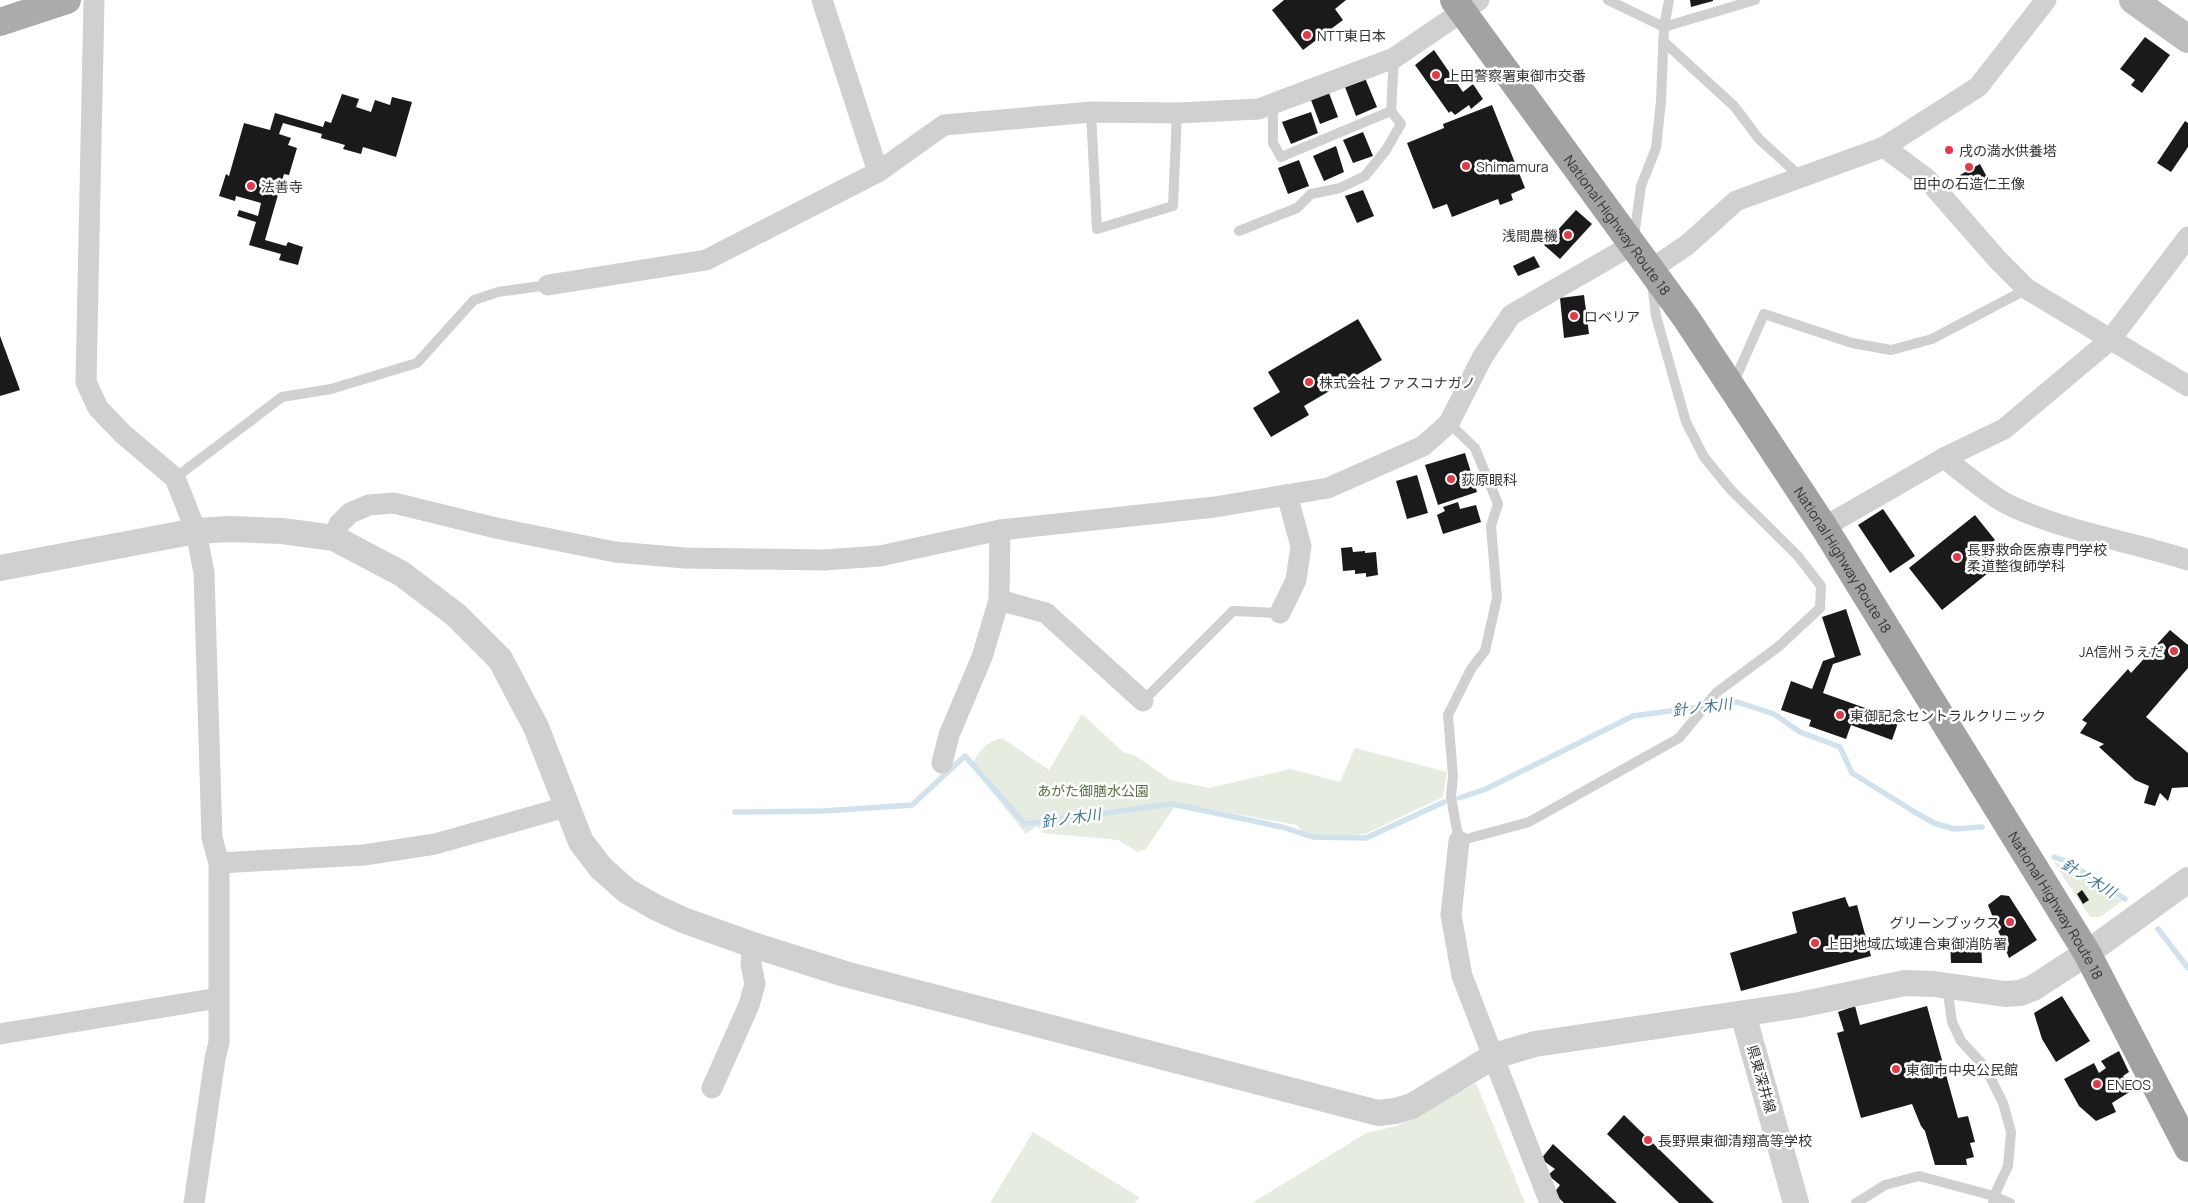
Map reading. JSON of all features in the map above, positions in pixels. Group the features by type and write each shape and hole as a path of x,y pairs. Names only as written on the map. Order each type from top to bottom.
{"highway":[{"name":"National Highway Route 18","path":"1465,3 1731,387 1824,527 2087,953 2188,1148"}],"main road":[{"path":"0,22 67,0"},
{"path":"2133,0 2188,39"}],"street":[{"path":"94,0 86,382 98,408 123,434 175,478 196,531 204,573 212,838 219,863 218,998 220,1042 215,1059 194,1203"},
{"path":"822,0 878,172"},
{"path":"1650,270 1687,245 1736,201 1884,147 1978,87 2046,0"},
{"path":"548,285 706,260 878,172 944,125 1091,112 1177,113 1260,109 1394,58 1465,3"},
{"path":"1884,147 1927,179 1997,259 2027,290 2188,386"},
{"path":"1824,527 1944,458 2004,429 2110,340 2188,237"},
{"path":"334,538 339,524 350,513 369,505 394,503 496,528 615,552 685,558 824,560 880,556 1000,530 1215,507 1328,488 1423,446 1449,423 1482,358 1511,315 1632,245"},
{"path":"1944,458 2007,504 2056,524 2145,546 2188,560"},
{"path":"1280,612 1296,580 1301,546 1287,495"},
{"path":"0,568 196,531 230,529 282,531 334,538 402,574 456,615 500,659 536,727 566,807 582,842 601,868 627,891 655,907 683,920 753,945 845,974 1378,1113 1412,1106 1494,1056 1535,1044 1824,1001 1905,983 1947,985 2005,994 2020,993 2033,988 2087,953 2188,880"},
{"path":"942,763 949,735 982,657 999,600 1000,530"},
{"path":"999,600 1046,613 1143,701"},
{"path":"219,863 364,855 435,844 566,807"},
{"path":"1458,841 1451,915 1462,976 1550,1203"},
{"path":"712,1088 749,1005 755,984 751,964 753,945"},
{"path":"0,1034 218,998"},
{"name":"県東深井線","path":"1743,1014 1796,1203"}],"lane":[{"path":"1608,0 1664,27 1754,0"},
{"path":"1632,245 1641,186 1656,148 1661,102 1664,27 1669,0"},
{"path":"1663,41 1734,106 1759,140 1801,177"},
{"path":"1238,231 1297,208 1312,194 1340,188 1365,176 1386,150 1401,124 1391,111 1394,58"},
{"path":"1273,105 1273,143 1281,157 1391,111"},
{"path":"1091,112 1097,228 1173,206 1177,113"},
{"path":"1449,423 1475,448 1498,504 1491,526 1497,598 1485,651 1471,669 1448,715 1453,776 1451,797 1458,841 1529,822 1679,738 1717,692 1778,647 1820,608 1821,586 1797,555 1731,490 1704,457 1686,422 1656,316 1650,270"},
{"path":"175,478 282,397 331,389 418,363 474,300 498,292 548,285"},
{"path":"1731,387 1764,314 1852,343 1891,350 1932,339 2027,290"},
{"path":"1143,701 1233,611 1280,612"},
{"path":"1947,985 1952,1022 1961,1042 1985,1067 2003,1103 2010,1132 2008,1166 1994,1200"},
{"path":"1856,1203 1885,1185 1919,1176 1994,1200 2010,1203"}],"green space":[{"name":"あがた御膳水公園","path":"1082,714 1123,752 1136,756 1170,780 1209,788 1290,769 1340,782 1355,748 1447,772 1443,797 1365,834 1305,838 1297,825 1177,803 1146,849 1138,852 1118,840 1043,833 1037,826 1026,834 971,766 983,748 991,742 1002,738 1049,770"},
{"path":"2053,861 2067,867 2122,901 2100,917 2090,917"},
{"path":"1476,1083 1525,1203 1252,1203 1366,1133 1397,1126"},
{"path":"1033,1132 1139,1197 1135,1203 990,1203"}],"building":[{"name":"NTT東日本","path":"1284,0 1346,0 1335,9 1343,20 1303,50 1272,10"},
{"path":"1690,0 1713,0 1713,1 1691,7"},
{"path":"2145,37 2170,55 2142,93 2131,85 2135,80 2120,69"},
{"name":"上田警察署東御市交番","path":"1434,50 1463,92 1473,84 1483,99 1471,109 1469,105 1455,115 1451,111 1449,113 1415,65"},
{"path":"1365,78 1377,107 1356,116 1345,87"},
{"path":"1329,93 1338,117 1320,124 1311,100"},
{"name":"法善寺","path":"342,94 359,99 356,107 371,112 375,100 390,105 392,97 412,102 396,157 363,147 361,154 343,149 345,145 321,138 322,134 283,123 279,134 291,138 288,145 297,148 289,175 284,174 265,240 286,246 288,242 303,247 298,265 279,260 281,254 249,245 256,222 237,216 239,210 258,216 261,203 236,196 235,201 219,196 226,174 229,176 244,123 270,130 275,113 323,127 325,121 331,123"},
{"name":"Shimamura","path":"1492,105 1525,188 1511,194 1513,200 1500,205 1498,199 1452,217 1447,204 1433,209 1407,143 1444,128 1443,124"},
{"path":"1311,112 1318,133 1291,144 1282,122"},
{"path":"2185,121 2188,123 2188,147 2171,172 2157,163"},
{"path":"1363,132 1373,156 1353,163 1343,140"},
{"path":"1336,146 1344,172 1324,181 1313,156"},
{"path":"1299,160 1309,186 1288,194 1278,168"},
{"path":"1980,164 1988,179 1968,190 1960,175"},
{"path":"1363,190 1374,216 1357,223 1345,196"},
{"name":"浅間農機","path":"1576,210 1592,224 1560,259 1544,245"},
{"path":"1534,256 1540,267 1518,276 1513,266"},
{"name":"ロベリア","path":"1584,295 1589,334 1564,338 1560,298"},
{"name":"株式会社 ファスコナガノ","path":"1358,319 1382,360 1304,406 1309,415 1271,437 1253,408 1280,392 1268,372"},
{"path":"0,336 20,390 0,396"},
{"name":"荻原眼科","path":"1465,453 1477,492 1438,505 1425,465"},
{"path":"1417,475 1428,513 1407,519 1396,481"},
{"path":"1458,502 1460,509 1476,505 1481,522 1443,534 1437,515 1445,511 1443,507"},
{"path":"1883,509 1915,556 1890,573 1858,525"},
{"name":"長野救命医療専門学校 柔道整復師学科","path":"1975,515 1995,540 1984,548 1998,565 1942,610 1909,568"},
{"path":"1352,547 1353,552 1376,552 1378,575 1366,577 1366,573 1355,574 1355,570 1343,571 1341,548"},
{"name":"東御記念セントラルクリニック","path":"1846,609 1861,655 1833,664 1823,693 1899,720 1892,740 1851,725 1846,739 1809,726 1811,720 1781,710 1791,681 1812,689 1823,661 1835,657 1822,617"},
{"path":"2170,630 2188,645 2188,668 2146,717 2188,753 2188,787 2172,788 2168,801 2160,793 2155,806 2144,803 2149,786 2135,780 2099,747 2104,744 2080,733 2087,723 2082,720 2128,669 2131,673"},
{"path":"2082,890 2089,900 2083,904 2077,894"},
{"name":"グリーンブックス","path":"2001,895 2009,896 2037,940 2009,958 1988,905"},
{"name":"上田地域広域連合東御消防署","path":"1845,897 1849,907 1857,905 1871,956 1741,991 1730,953 1797,933 1792,912"},
{"path":"1981,940 1982,963 1951,963 1950,941"},
{"path":"2062,996 2090,1041 2056,1062 2042,1039 2034,1013"},
{"name":"東御市中央公民館","path":"1855,1006 1860,1025 1927,1006 1958,1118 1968,1116 1975,1142 1970,1143 1974,1157 1966,1159 1967,1165 1935,1165 1925,1131 1912,1104 1861,1118 1837,1033 1844,1031 1838,1012"},
{"name":"ENEOS","path":"2119,1051 2129,1072 2123,1076 2131,1091 2112,1103 2116,1112 2096,1121 2079,1106 2064,1079 2094,1063 2099,1073 2106,1068 2101,1061"},
{"path":"1624,1115 1714,1203 1679,1203 1607,1134"},
{"path":"1553,1144 1617,1203 1564,1203 1554,1193 1560,1185 1548,1175 1555,1169 1541,1159"}],"waterway":[{"name":"針ノ木川","path":"1459,798 1486,789 1633,716 1737,702 1774,714 1800,732 1840,747 1852,773 1934,823 1954,829 1982,827"},
{"name":"針ノ木川","path":"735,812 824,811 912,805 965,756 1025,824 1172,804 1282,827 1313,837 1366,838 1444,802"},
{"name":"針ノ木川","path":"2054,857 2068,862 2125,899"},
{"name":"針ノ木川","path":"2158,929 2188,968"}],"place":[{"name":"NTT東日本","path":"1307,35"},
{"name":"上田警察署東御市交番","path":"1436,75"},
{"name":"戌の満水供養塔","path":"1949,150"},
{"name":"Shimamura","path":"1466,166"},
{"name":"田中の石造仁王像","path":"1969,167"},
{"name":"法善寺","path":"251,186"},
{"name":"浅間農機","path":"1568,235"},
{"name":"ロベリア","path":"1574,316"},
{"name":"株式会社 ファスコナガノ","path":"1309,382"},
{"name":"荻原眼科","path":"1451,479"},
{"name":"長野救命医療専門学校 柔道整復師学科","path":"1957,557"},
{"name":"JA信州うえだ","path":"2174,651"},
{"name":"東御記念セントラルクリニック","path":"1840,715"},
{"name":"グリーンブックス","path":"2010,922"},
{"name":"上田地域広域連合東御消防署","path":"1815,943"},
{"name":"東御市中央公民館","path":"1896,1069"},
{"name":"ENEOS","path":"2097,1084"},
{"name":"長野県東御清翔高等学校","path":"1648,1140"}]}
